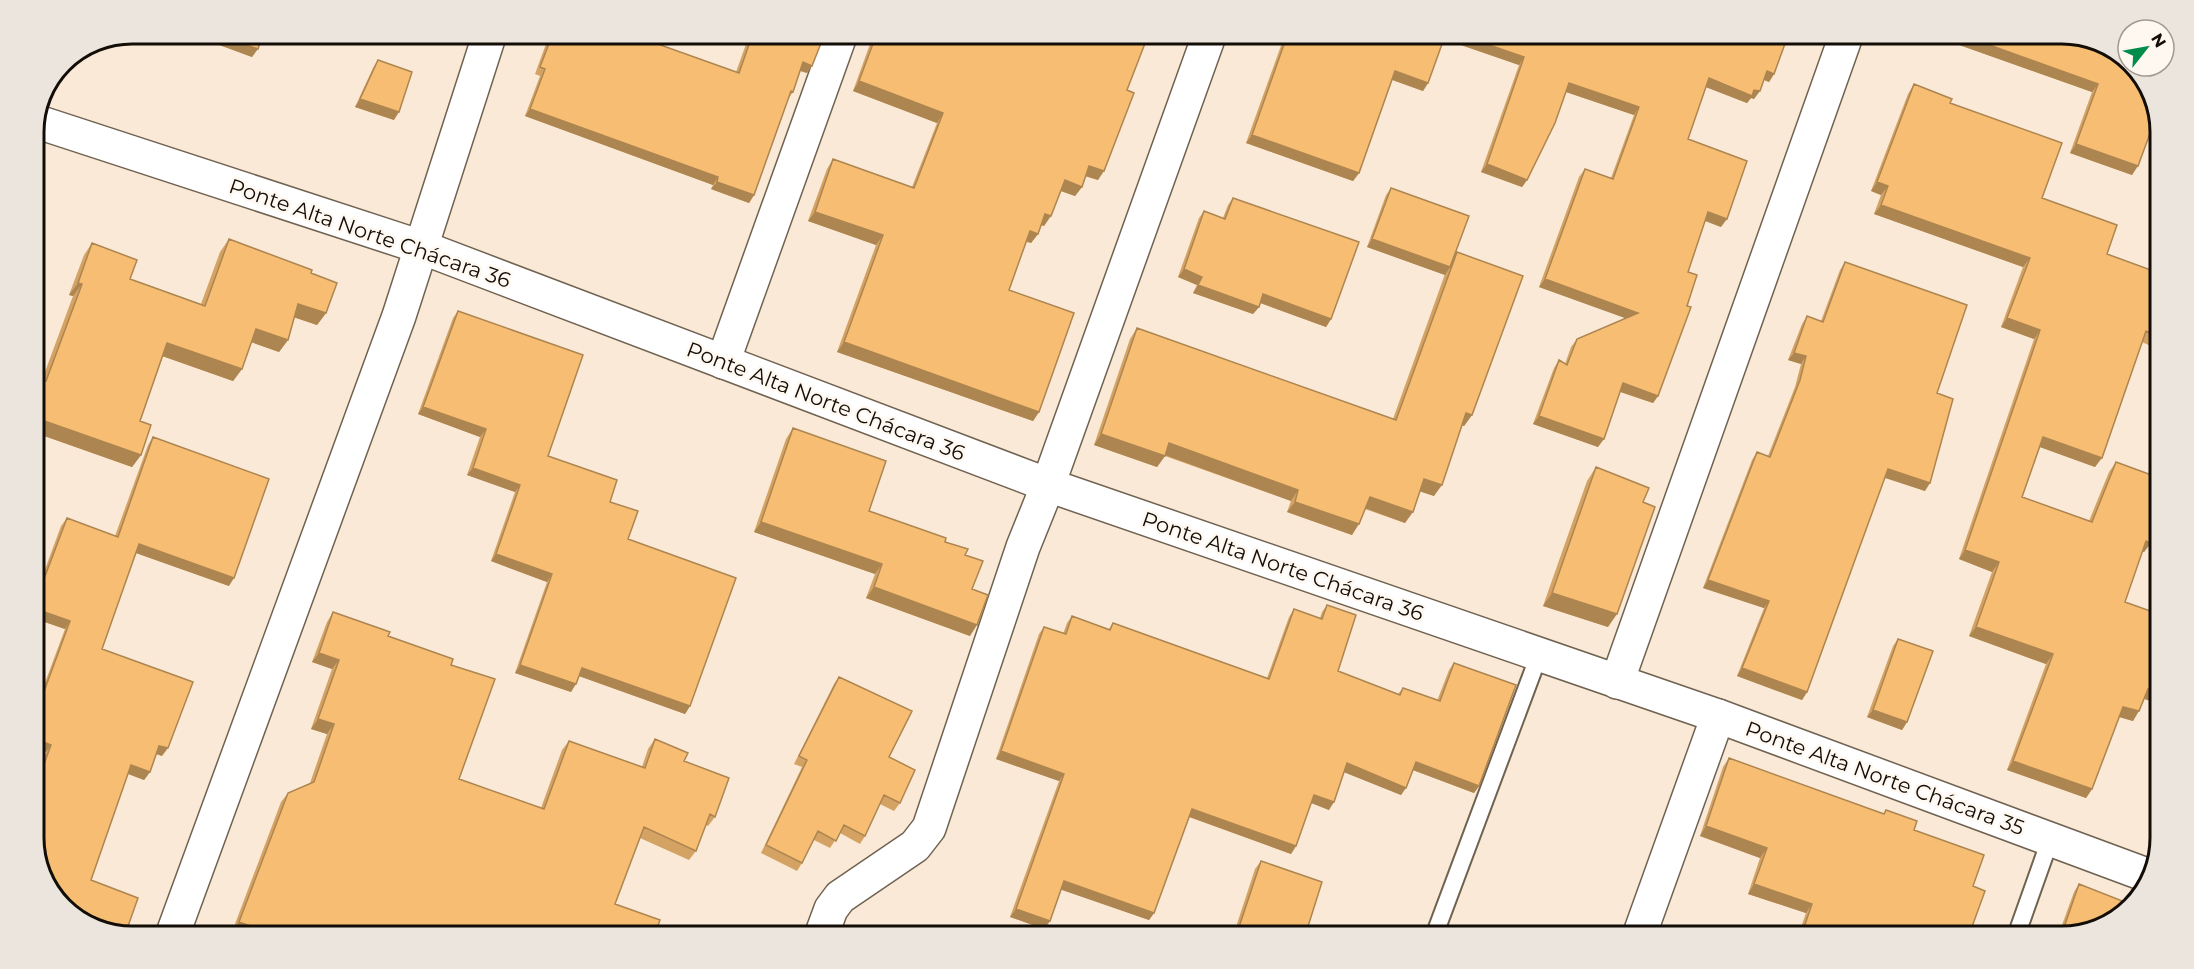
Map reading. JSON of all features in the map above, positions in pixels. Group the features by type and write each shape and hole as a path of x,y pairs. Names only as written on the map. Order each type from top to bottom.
{"street":[{"path":"176,926 399,316 486,44"},
{"path":"723,362 837,44"},
{"path":"825,926 831,909 840,897 915,846 929,828 1023,547 1048,485 1206,44"},
{"path":"1617,682 1843,44"},
{"name":"Ponte Alta Norte Chácara 36","path":"44,124 421,247 1048,485 1617,682"},
{"name":"Ponte Alta Norte Chácara 35","path":"1617,682 1718,716 2142,874"},
{"path":"1643,926 1718,716"}],"lane":[{"path":"1438,926 1539,655"},
{"path":"2020,926 2050,840"}],"building":[{"path":"243,44 260,44 258,49"},
{"path":"549,44 658,44 739,73 749,44 821,44 812,66 803,62 754,195 717,182 718,177 530,109 545,69 540,67"},
{"path":"873,44 1145,44 1127,90 1134,93 1104,171 1089,166 1082,187 1065,180 1051,216 1045,214 1038,234 1030,231 1009,290 1074,313 1039,412 844,342 883,235 815,212 833,159 914,188 943,113 859,81"},
{"path":"1284,44 1442,44 1428,83 1395,71 1359,173 1252,135"},
{"path":"1486,44 1785,44 1774,74 1767,71 1760,91 1754,90 1752,96 1709,78 1688,139 1747,161 1727,219 1708,212 1688,272 1697,275 1687,306 1691,307 1658,396 1623,383 1604,439 1539,416 1559,360 1567,365 1577,339 1638,313 1545,279 1585,169 1613,179 1639,107 1569,83 1555,123 1527,180 1487,164 1524,57"},
{"path":"1987,44 2080,45 2096,50 2116,62 2116,78 2132,78 2144,98 2150,126 2150,133 2138,166 2076,144 2098,84"},
{"path":"378,60 412,72 399,112 360,99"},
{"path":"1914,84 1952,99 1950,103 2062,143 2042,198 2117,225 2107,254 2150,270 2150,333 2146,331 2102,458 2043,437 2022,497 2092,522 2116,462 2150,474 2150,543 2146,541 2125,602 2150,611 2150,690 2148,689 2139,711 2123,707 2092,789 2013,761 2053,654 1976,627 1999,562 1965,550 2040,330 2007,318 2030,258 1881,205 1888,186 1877,182"},
{"path":"1391,188 1469,216 1450,267 1372,239"},
{"path":"1233,198 1359,242 1331,319 1263,294 1259,307 1198,285 1202,277 1184,269 1204,211 1225,219"},
{"path":"229,239 312,270 311,273 337,283 326,313 298,304 288,340 256,329 242,369 167,343 140,421 151,425 141,455 44,421 44,380 46,381 82,284 78,283 92,243 137,260 130,279 205,306"},
{"path":"1457,252 1523,276 1472,415 1466,413 1442,485 1424,479 1413,512 1370,497 1359,524 1295,502 1298,490 1169,443 1165,456 1101,434 1137,328 1396,420"},
{"path":"1845,262 1967,305 1937,393 1953,399 1930,483 1888,469 1807,692 1742,668 1769,601 1708,580 1757,452 1770,457 1800,380 1806,356 1794,353 1807,316 1823,322"},
{"path":"458,311 583,355 548,456 617,480 610,502 638,511 628,539 736,578 690,706 582,668 576,684 520,665 552,574 496,554 520,485 473,468 486,429 423,407"},
{"path":"793,428 886,461 869,511 946,538 945,542 968,549 965,555 983,561 972,589 988,595 977,625 874,587 882,564 761,522"},
{"path":"153,437 269,479 234,578 139,544 102,649 193,682 168,748 159,746 150,772 131,765 91,880 138,898 128,926 114,924 93,916 74,904 58,886 48,866 44,843 44,764 51,745 44,742 44,691 70,621 44,612 44,579 67,518 118,537"},
{"path":"1596,467 1649,488 1643,502 1655,507 1617,614 1552,593"},
{"path":"1327,605 1356,615 1338,671 1400,695 1403,688 1440,701 1454,663 1516,685 1479,786 1416,762 1406,788 1347,763 1334,802 1314,795 1296,846 1192,809 1154,913 1064,881 1050,921 1016,909 1064,774 1001,751 1044,627 1066,634 1072,616 1110,630 1113,623 1269,679 1294,609 1322,619"},
{"path":"333,612 390,632 388,636 453,659 451,665 495,679 459,779 544,809 569,741 645,768 655,739 688,753 684,761 729,778 715,817 710,814 696,851 644,827 615,904 660,920 658,926 250,926 239,922 288,793 314,782 334,724 318,719 339,660 319,653"},
{"path":"1898,639 1933,651 1907,722 1873,710"},
{"path":"839,677 912,711 889,757 915,770 900,803 884,795 865,836 844,825 836,841 818,831 802,863 766,845 807,760 799,756"},
{"path":"1729,758 1884,814 1886,810 1917,821 1914,830 1984,855 1973,886 1985,891 1972,926 1804,926 1812,904 1754,884 1767,848 1706,826"},
{"path":"1261,861 1322,882 1308,926 1239,926"},
{"path":"2079,884 2123,901 2096,919 2065,926"}]}
